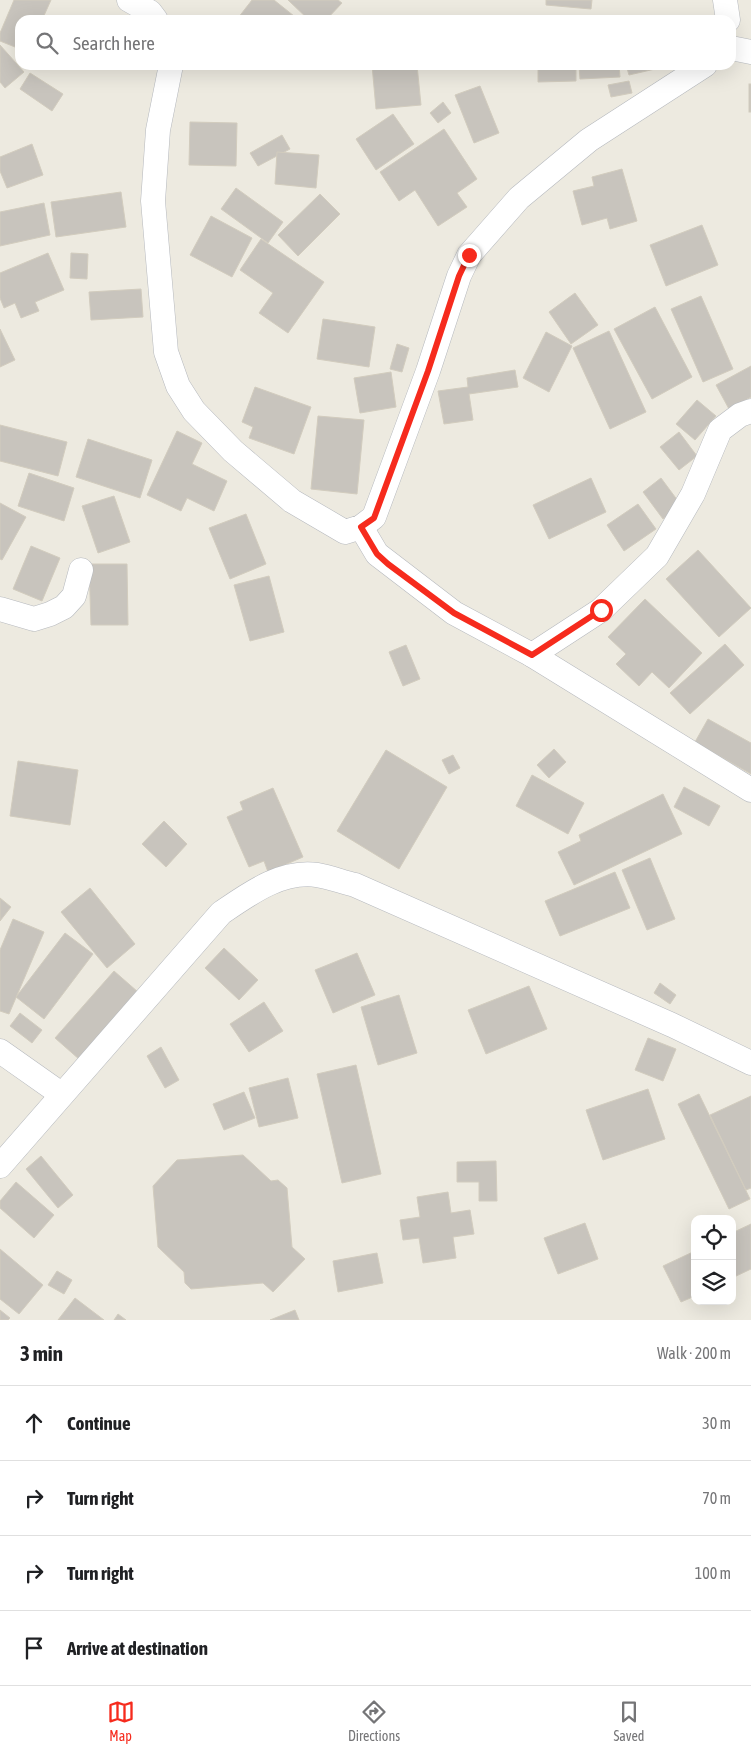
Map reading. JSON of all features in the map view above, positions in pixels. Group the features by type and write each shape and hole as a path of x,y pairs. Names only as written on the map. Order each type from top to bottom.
{"street":[{"path":"129,0 157,11"},
{"path":"725,0 727,15"},
{"path":"736,49 751,52"},
{"path":"170,70 158,130 153,201 166,352 178,386 194,411 233,451 292,501 345,532 361,527 374,518 428,371 459,276 469,255 519,198 589,140 697,70"},
{"path":"532,655 601,610 658,556 693,494 720,430 740,415 751,411"},
{"path":"361,527 377,554 454,613 532,655 751,790"},
{"path":"0,609 34,619 50,614 64,607 74,596 80,570"},
{"path":"0,1166 221,913 260,886 286,878 315,875 355,885 672,1025 751,1063"},
{"path":"0,1050 61,1094"}],"building":[{"path":"14,0 51,0 44,15 15,15 15,47 0,41 0,33"},
{"path":"252,0 274,0 293,15 240,15"},
{"path":"288,0 338,0 342,3 331,15 304,15"},
{"path":"546,0 592,0 591,9 546,5"},
{"path":"0,45 15,62 15,70 22,70 24,72 5,88 0,82"},
{"path":"372,70 418,70 421,105 376,109"},
{"path":"538,70 576,70 576,81 538,82"},
{"path":"579,70 619,70 620,77 580,79"},
{"path":"628,70 651,70 629,75"},
{"path":"30,73 63,94 52,111 20,89"},
{"path":"629,81 632,93 611,97 608,85"},
{"path":"749,84 751,84 751,112 749,112"},
{"path":"480,86 499,133 474,143 455,95"},
{"path":"443,102 451,113 438,123 430,113"},
{"path":"393,114 414,144 376,170 356,139"},
{"path":"190,122 237,123 236,166 189,165"},
{"path":"444,129 477,179 457,193 467,207 438,226 415,190 399,201 380,172"},
{"path":"282,135 290,149 258,166 250,153"},
{"path":"32,144 43,175 7,188 0,171 0,157"},
{"path":"277,152 319,155 316,188 275,184"},
{"path":"622,169 637,221 610,229 607,218 582,225 573,191 594,186 592,177"},
{"path":"236,188 283,222 268,243 221,209"},
{"path":"121,192 126,227 56,237 51,202"},
{"path":"320,194 340,214 298,256 278,235"},
{"path":"44,203 50,235 0,246 0,212"},
{"path":"211,216 252,238 232,277 190,255"},
{"path":"702,225 718,265 666,286 650,245"},
{"path":"261,239 324,282 288,333 259,313 273,293 240,270"},
{"path":"48,253 64,290 35,302 39,311 21,318 15,303 4,308 0,298 0,273"},
{"path":"71,253 88,254 87,279 70,278"},
{"path":"141,289 143,317 91,320 89,292"},
{"path":"575,293 598,325 571,344 549,312"},
{"path":"701,296 733,369 703,382 671,309"},
{"path":"655,307 692,377 652,399 614,329"},
{"path":"323,319 375,327 369,367 317,359"},
{"path":"0,329 15,360 0,367"},
{"path":"609,331 646,412 610,429 573,348"},
{"path":"546,332 572,346 549,392 523,378"},
{"path":"397,344 409,348 402,372 390,369"},
{"path":"751,366 751,397 729,409 716,385"},
{"path":"515,370 518,387 469,394 473,420 444,424 438,391 468,387 467,378"},
{"path":"391,372 396,407 360,413 354,378"},
{"path":"255,387 311,407 294,454 249,438 253,427 242,422"},
{"path":"697,400 716,416 695,440 676,424"},
{"path":"318,416 364,420 357,494 311,489"},
{"path":"0,425 67,442 58,476 0,461"},
{"path":"177,431 202,443 192,464 227,481 214,511 187,498 181,511 147,495"},
{"path":"679,432 697,456 679,470 660,447"},
{"path":"88,439 152,460 140,498 76,477"},
{"path":"29,473 74,488 64,521 18,506"},
{"path":"591,478 606,512 549,539 533,505"},
{"path":"661,478 681,505 663,519 643,492"},
{"path":"114,496 130,542 98,553 82,506"},
{"path":"0,503 26,517 2,560 0,559"},
{"path":"638,504 656,529 624,551 607,525"},
{"path":"246,514 266,564 230,579 209,528"},
{"path":"31,546 60,558 42,601 13,589"},
{"path":"698,550 751,608 719,637 666,579"},
{"path":"89,564 127,564 128,625 91,625"},
{"path":"269,576 284,632 250,641 234,585"},
{"path":"645,599 702,653 669,688 652,672 639,686 616,664 626,654 608,637"},
{"path":"725,644 744,665 690,714 670,693"},
{"path":"406,645 420,679 403,686 389,652"},
{"path":"708,719 751,743 751,774 695,742"},
{"path":"554,749 566,762 549,778 537,765"},
{"path":"386,750 447,787 399,869 337,831"},
{"path":"453,755 460,768 449,774 442,760"},
{"path":"18,761 78,770 70,825 10,816"},
{"path":"532,775 584,803 568,834 516,806"},
{"path":"684,787 720,806 709,826 674,807"},
{"path":"273,788 303,857 268,872 264,861 249,867 227,817 243,810 240,802"},
{"path":"663,794 682,834 574,885 558,852 581,841 579,835"},
{"path":"164,821 187,844 166,867 142,844"},
{"path":"650,858 675,919 647,930 622,870"},
{"path":"615,872 630,908 560,936 545,901"},
{"path":"90,888 135,944 107,968 61,912"},
{"path":"0,898 11,907 0,921"},
{"path":"13,919 44,932 9,1014 0,1011 0,950"},
{"path":"65,933 93,954 44,1019 16,997"},
{"path":"224,948 258,980 239,1000 205,968"},
{"path":"357,953 375,995 333,1013 315,970"},
{"path":"114,971 138,992 80,1060 55,1038"},
{"path":"660,983 676,995 670,1004 654,993"},
{"path":"529,986 547,1029 486,1054 468,1010"},
{"path":"399,995 417,1053 378,1065 361,1007"},
{"path":"264,1002 283,1031 249,1052 230,1024"},
{"path":"20,1013 42,1030 32,1043 10,1026"},
{"path":"648,1038 676,1049 663,1081 635,1070"},
{"path":"161,1047 179,1080 165,1088 147,1056"},
{"path":"356,1065 381,1174 342,1183 317,1074"},
{"path":"288,1078 298,1118 259,1127 249,1088"},
{"path":"648,1089 665,1139 603,1160 586,1110"},
{"path":"244,1092 255,1118 224,1130 213,1104"},
{"path":"699,1094 750,1199 729,1209 678,1104"},
{"path":"751,1096 751,1188 746,1190 710,1115"},
{"path":"243,1155 271,1181 278,1180 287,1188 292,1247 305,1259 273,1292 263,1283 191,1289 185,1283 184,1272 158,1247 153,1186 177,1160"},
{"path":"41,1156 73,1195 58,1208 26,1169"},
{"path":"496,1161 497,1201 479,1201 479,1182 457,1182 457,1162"},
{"path":"16,1182 54,1215 34,1238 0,1208 0,1201"},
{"path":"448,1192 451,1213 470,1210 474,1234 453,1237 456,1258 423,1263 419,1238 403,1240 400,1220 420,1217 417,1197"},
{"path":"585,1223 598,1259 558,1274 544,1238"},
{"path":"751,1224 751,1269 736,1276 736,1260 736,1231"},
{"path":"0,1249 43,1285 19,1314 0,1299"},
{"path":"377,1253 383,1283 338,1292 333,1261"},
{"path":"691,1253 691,1298 681,1302 663,1266"},
{"path":"57,1271 72,1280 64,1294 48,1285"},
{"path":"75,1298 104,1320 58,1320"},
{"path":"0,1310 10,1318 8,1320 0,1320"},
{"path":"295,1310 299,1320 270,1320"},
{"path":"118,1314 126,1320 114,1320"}],"route":[{"path":"469,255 459,276 428,371 374,518 361,527 377,554 388,564 454,613 532,655 601,610"}]}
